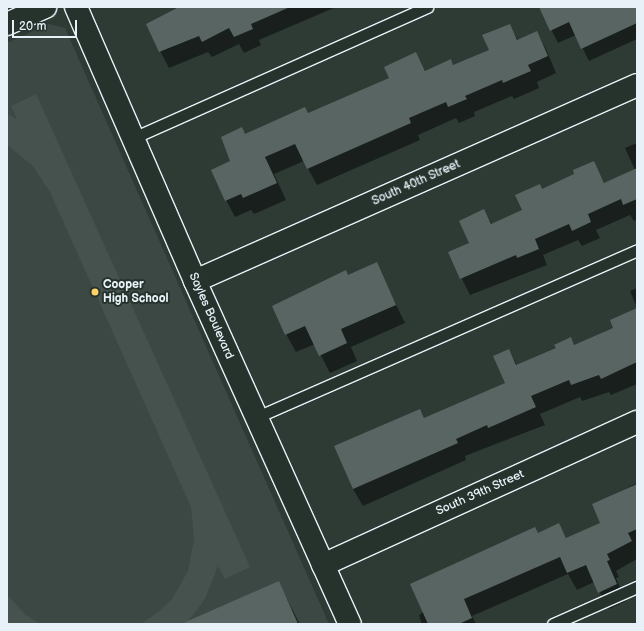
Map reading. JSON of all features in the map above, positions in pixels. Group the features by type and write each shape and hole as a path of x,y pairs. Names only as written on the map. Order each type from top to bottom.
{"street":[{"path":"7,24 45,7"},
{"name":"Sayles Boulevard","path":"76,7 195,281 350,624"},
{"name":"South 40th Street","path":"195,281 637,85"},
{"name":"South 39th Street","path":"323,564 637,422"}],"lane":[{"path":"133,138 427,7"},
{"path":"257,417 637,250"},
{"path":"553,624 637,587"}],"shaded area":[{"name":"Cooper High School","path":"49,24 65,28 329,624 7,624 7,43"},
{"path":"36,94 250,567 225,579 218,566 205,599 186,624 141,624 161,610 172,599 188,571 194,539 191,507 50,192 33,166 7,145 7,114 17,119 11,106"},
{"path":"7,595 26,615 40,624 7,624"}],"building":[{"path":"179,7 290,7 251,24 253,29 234,37 229,28 202,42 199,36 159,52 146,24"},
{"path":"539,7 637,7 637,23 581,49 569,22 550,31"},
{"path":"510,24 517,40 537,31 548,56 528,65 531,71 503,83 502,80 465,96 467,99 448,107 446,102 409,118 411,123 307,169 295,144 265,157 277,183 243,198 241,194 225,201 211,170 230,161 221,137 242,127 245,134 305,107 308,113 389,78 384,67 416,52 425,71 451,59 453,65 489,50 482,35"},
{"path":"594,161 604,183 637,168 637,199 623,205 621,199 588,214 591,222 572,231 569,224 535,239 539,249 517,258 516,255 460,279 448,252 469,243 459,221 484,209 491,224 522,210 515,195 540,184 542,189 574,174 573,170"},
{"path":"377,262 396,305 341,329 347,343 319,356 305,326 285,335 272,306 346,270 348,275"},
{"path":"637,308 637,362 601,379 599,375 571,385 569,380 531,396 536,407 488,428 487,425 456,439 458,443 353,489 334,446 420,409 424,418 505,383 493,356 509,349 516,365 556,348 554,345 571,337 574,345 613,328 610,320"},
{"path":"637,484 637,529 628,533 632,541 607,554 610,560 607,561 617,584 598,593 586,565 567,573 560,557 464,599 472,618 459,624 428,624 410,584 535,527 538,533 559,523 566,538 600,523 592,504"},
{"path":"279,581 298,624 181,624"}],"place":[{"name":"Cooper High School","path":"95,292"}]}
